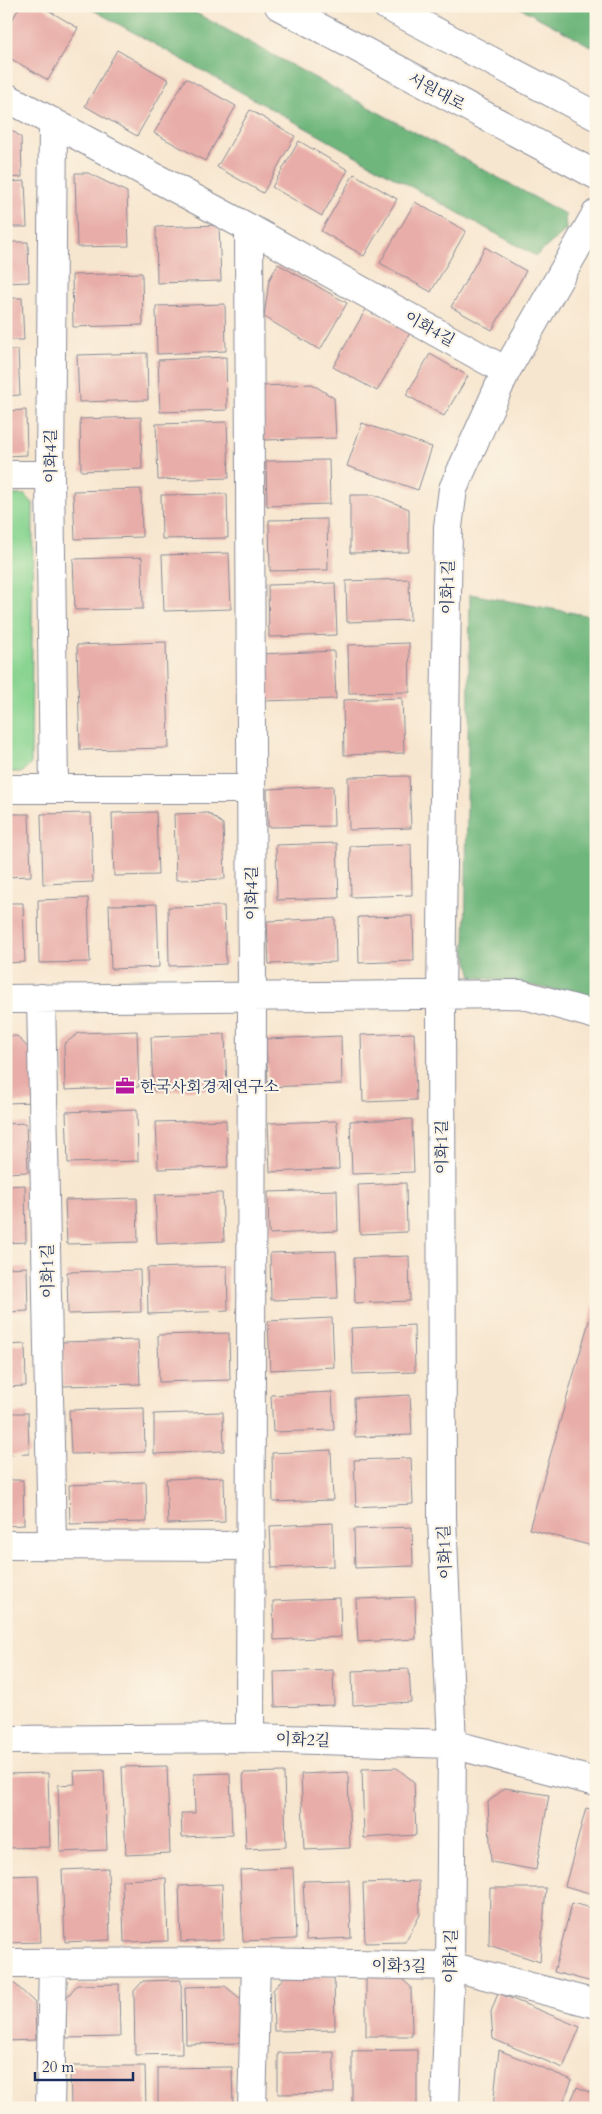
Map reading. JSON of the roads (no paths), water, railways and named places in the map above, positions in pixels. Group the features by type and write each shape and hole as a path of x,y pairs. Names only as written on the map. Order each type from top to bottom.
{"street":[{"name":"서원대로","path":"279,6 596,175"},
{"path":"387,6 596,116"},
{"name":"이화4길","path":"6,97 249,228 506,371"},
{"name":"이화4길","path":"53,122 50,474 54,789"},
{"name":"이화1길","path":"445,2108 450,1966 452,1744 442,1518 441,995 448,527 453,489 506,371 596,214"},
{"name":"이화4길","path":"249,228 252,997"},
{"path":"6,475 50,474"},
{"path":"6,789 251,789"},
{"path":"6,999 521,994 596,1015"},
{"path":"250,1738 252,997"},
{"name":"이화1길","path":"42,998 52,1544"},
{"path":"6,1545 251,1546"},
{"name":"이화2길","path":"6,1740 250,1738 452,1744 596,1782"},
{"path":"252,2108 256,1962"},
{"name":"이화3길","path":"6,1963 256,1962 450,1966 596,2004"},
{"path":"50,2108 53,1963"}],"place":[{"name":"한국사회경제연구소","path":"125,1086"}]}
